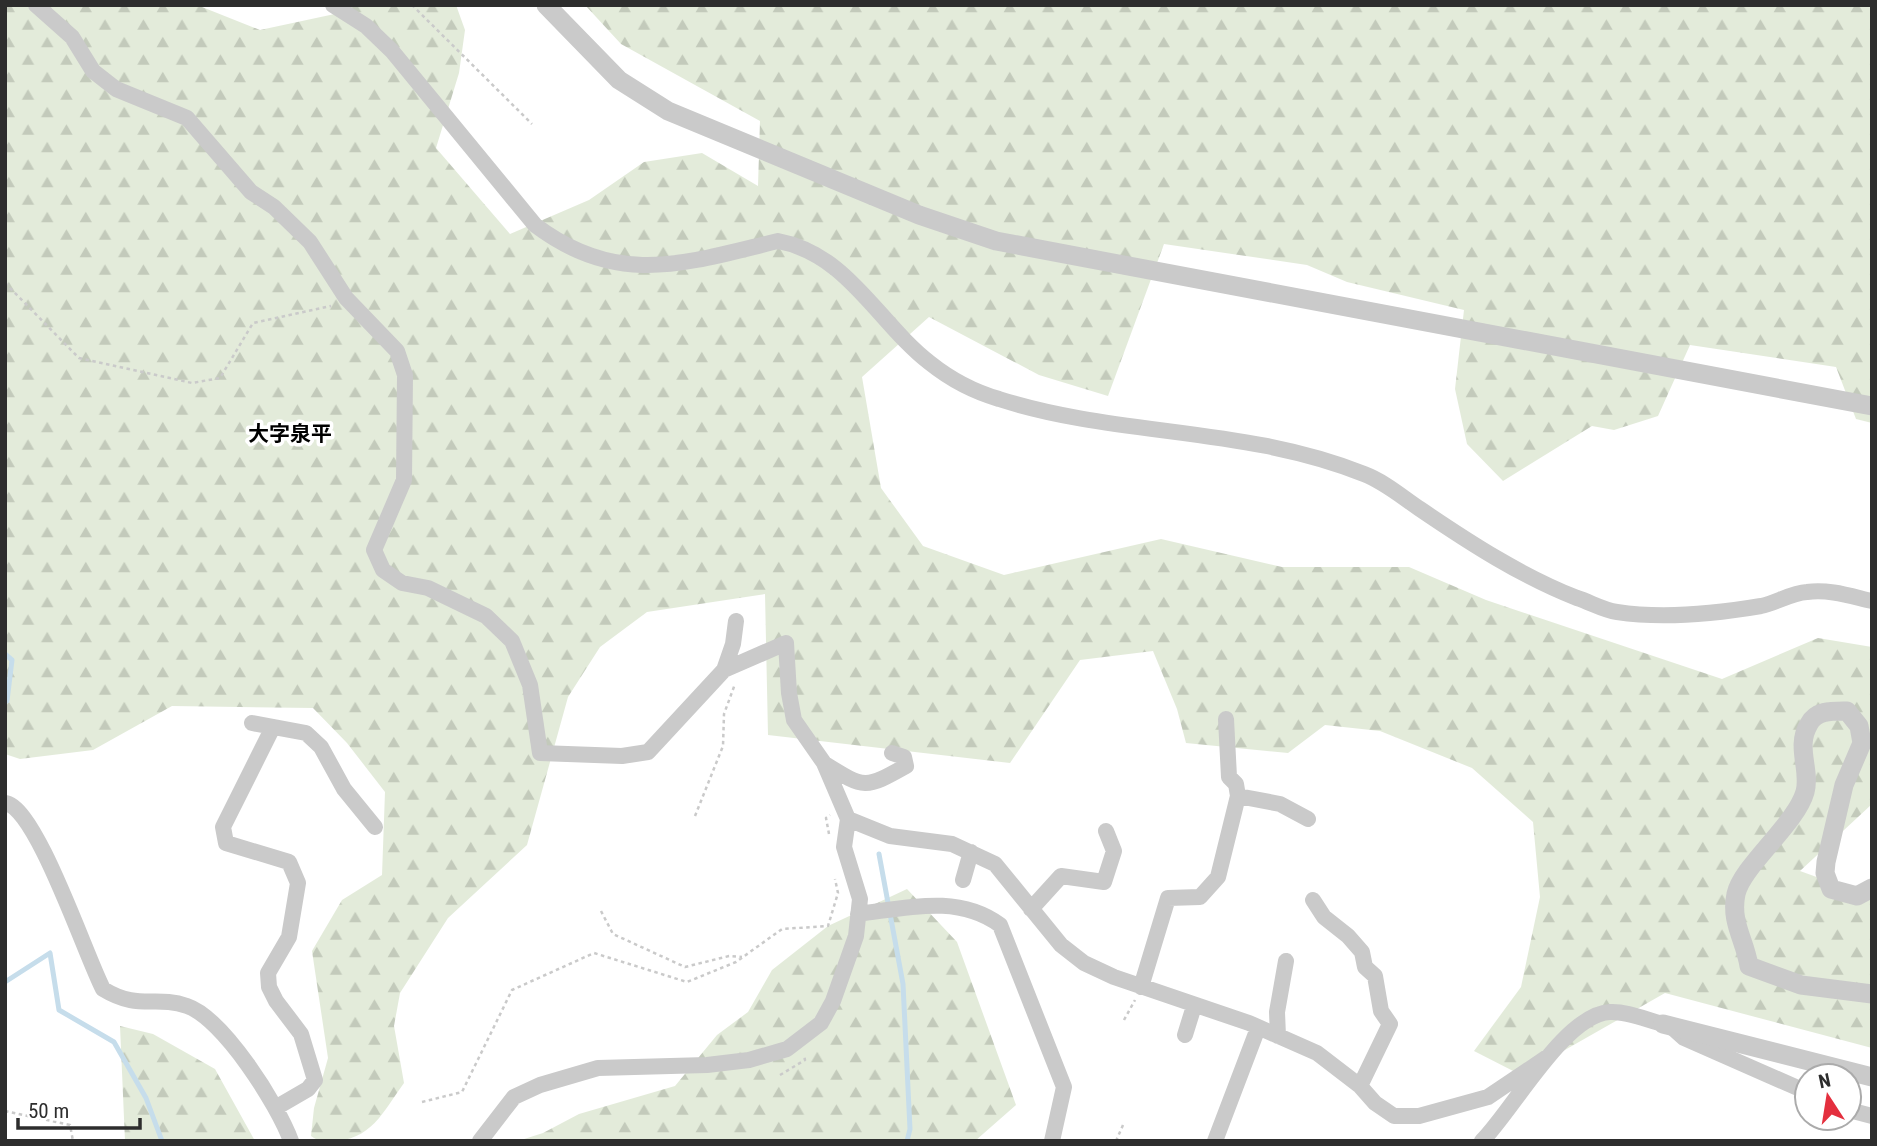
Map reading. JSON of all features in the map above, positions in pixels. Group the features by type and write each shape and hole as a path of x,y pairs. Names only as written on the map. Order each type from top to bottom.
{"street":[{"path":"36,5 72,37 93,71 116,89 187,118 251,191 274,207 310,242 346,298 397,351 405,375 404,480 374,550 383,570 402,583 428,588 486,616 512,641 530,685 540,753 622,756 648,752 724,670 786,643 789,693 794,720 824,763 845,813 844,847 860,899 856,936 834,1001 821,1023 787,1049 729,1063 598,1068 540,1085 514,1097 480,1141"},
{"path":"333,5 366,26 392,51 535,225 570,249 634,267 662,267 778,241 795,244 824,261 862,290 929,363 960,383 996,398 1047,413 1223,436 1336,464 1368,475 1529,579 1614,612 1671,616 1762,605 1805,592 1838,592 1872,601"},
{"path":"547,5 619,80 668,111 919,215 996,241 1872,406"},
{"path":"724,670 733,644 736,621"},
{"path":"1872,888 1857,896 1831,889 1825,873 1844,785 1862,743 1859,726 1847,711 1827,710 1810,721 1802,741 1805,791 1796,809 1737,890 1733,910 1734,925 1745,942 1749,966 1765,974 1801,985 1872,993"},
{"path":"1141,987 1168,898 1200,897 1218,877 1238,796 1236,784 1228,778 1226,719"},
{"path":"252,723 306,733 321,747 344,789 375,827"},
{"path":"273,727 223,827 226,843 289,862 298,883 289,937 268,973 269,988 301,1034 315,1080 308,1089 277,1107"},
{"path":"824,763 855,783 873,785 906,766 904,757 892,753"},
{"path":"1238,796 1280,804 1308,819"},
{"path":"5,803 10,803 26,816 103,989 131,1003 188,1006 207,1018 228,1039 277,1107 291,1141"},
{"path":"845,813 890,836 952,844 995,864 1012,881 1061,945 1084,963 1141,987 1279,1036 1317,1053 1360,1086 1375,1104 1394,1116 1419,1116 1488,1097 1546,1058 1594,1014 1612,1011 1872,1077"},
{"path":"1031,909 1061,876 1104,881 1114,852 1106,831"},
{"path":"963,880 971,852"},
{"path":"1313,900 1324,917 1348,936 1362,952 1365,967 1375,976 1374,1002 1390,1024 1360,1086"},
{"path":"858,914 946,904 985,914 1000,925 1064,1087 1052,1141"},
{"path":"1279,1036 1276,1012 1286,961"},
{"path":"1185,1035 1194,1006"},
{"path":"1668,1026 1684,1038 1793,1087"},
{"path":"1215,1141 1258,1028"},
{"path":"1482,1141 1546,1058"}],"path":[{"path":"412,5 532,124"},
{"path":"5,283 22,296 79,358 192,383 220,378 253,323 323,309 346,298"},
{"path":"695,816 723,746 724,714 744,661"},
{"path":"830,843 826,818 845,813"},
{"path":"422,1102 462,1092 512,990 594,953 687,982 743,957 782,929 828,926 838,893 834,868"},
{"path":"601,911 613,934 664,956 678,966 685,967 729,956 743,957"},
{"path":"1124,1020 1141,987"},
{"path":"5,1111 70,1125 73,1141"},
{"path":"1116,1141 1123,1125"}],"green space":[{"path":"5,5 197,5 260,30 344,12 345,5 456,5 465,30 459,73 436,148 510,234 589,200 644,162 702,153 758,186 760,121 621,44 585,5 1872,5 1872,423 1856,419 1836,367 1690,345 1658,416 1614,430 1592,426 1503,481 1467,444 1455,389 1464,310 1347,282 1307,265 1164,244 1108,396 1039,375 929,317 862,377 881,488 923,546 1004,575 1161,539 1282,567 1409,567 1486,600 1722,679 1818,638 1872,647 1872,804 1800,871 1872,897 1872,1048 1665,993 1521,1075 1474,1051 1521,987 1540,897 1533,822 1472,768 1380,731 1325,725 1288,753 1186,743 1177,709 1153,651 1080,660 1010,763 768,735 765,594 647,612 600,647 568,697 527,845 448,918 400,993 394,1026 404,1083 375,1123 366,1130 345,1140 325,1141 314,1138 311,1136 314,1108 328,1058 312,951 342,900 382,875 385,792 347,743 313,708 172,706 93,750 20,759 5,754"},
{"path":"907,889 957,942 1016,1105 975,1141 518,1141 543,1133 579,1114 675,1086 717,1035 748,1012 772,970 828,926"},
{"path":"120,1026 153,1034 215,1069 255,1141 125,1141"}],"waterway":[{"path":"5,654 12,660 7,701"},
{"path":"879,854 903,984 910,1129 907,1141"},
{"path":"5,982 50,953 59,1010 114,1042 146,1098 162,1141"}],"district":[{"name":"大字泉平","path":"290,434"}]}
